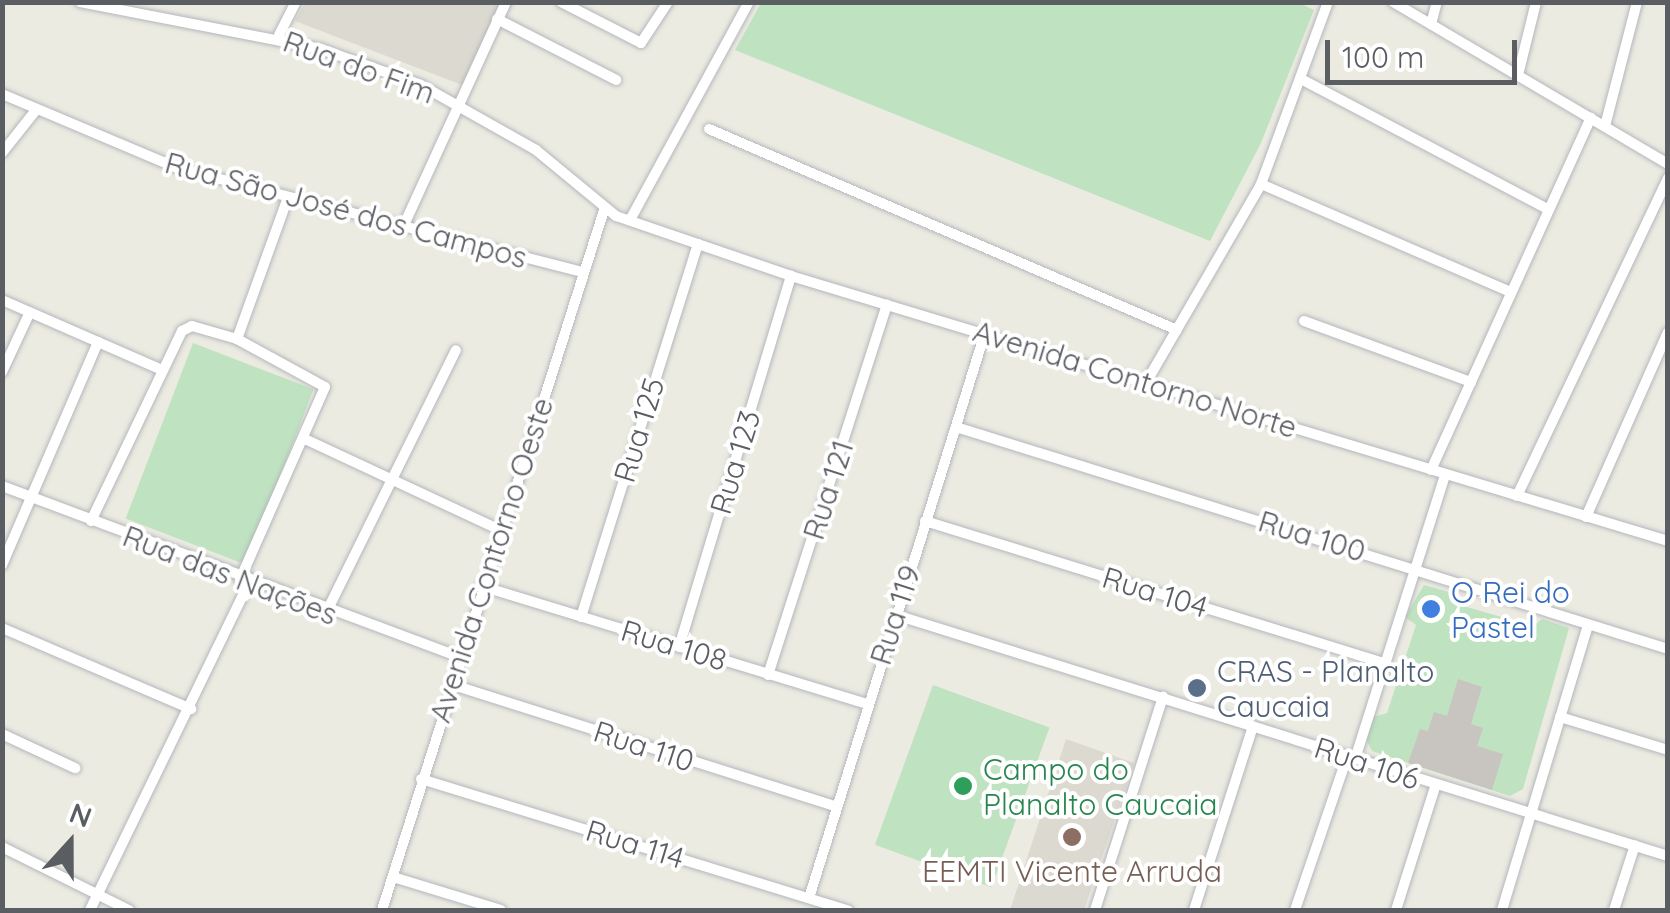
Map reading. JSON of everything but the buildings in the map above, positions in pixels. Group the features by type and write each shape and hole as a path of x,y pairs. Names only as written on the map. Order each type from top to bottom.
{"street":[{"name":"Rua do Fim","path":"80,2 278,35 422,85 536,150 604,210"},
{"path":"278,35 296,2"},
{"path":"403,227 506,2"},
{"path":"561,2 641,44 668,2"},
{"path":"630,220 749,2"},
{"path":"1147,382 1260,184 1328,2"},
{"path":"1393,2 1668,164"},
{"path":"1431,24 1437,2"},
{"path":"1518,75 1536,2"},
{"path":"1605,126 1637,2"},
{"path":"497,19 616,80"},
{"path":"1302,79 1548,209"},
{"name":"Rua São José dos Campos","path":"2,94 111,146 286,200 582,272"},
{"path":"2,153 36,110"},
{"path":"1431,470 1591,118"},
{"path":"708,130 1177,330"},
{"path":"1517,496 1668,178"},
{"path":"1260,184 1510,292"},
{"path":"237,339 286,200"},
{"name":"Avenida Contorno Norte","path":"604,210 791,276 1668,541"},
{"name":"Avenida Contorno Oeste","path":"382,910 450,684 604,210"},
{"name":"Rua 125","path":"581,617 698,244"},
{"name":"Rua 123","path":"679,647 791,276"},
{"path":"2,300 162,370"},
{"name":"Rua 121","path":"768,674 887,304"},
{"path":"2,372 30,312"},
{"path":"1304,321 1470,382"},
{"path":"90,910 190,709 308,440 325,387 312,373 237,339 198,327 182,331 91,521"},
{"name":"Rua 119","path":"809,898 866,704 985,332"},
{"path":"1586,517 1668,332"},
{"path":"2,565 98,342"},
{"path":"326,614 456,350"},
{"name":"Rua 100","path":"956,427 1668,649"},
{"path":"308,440 500,530"},
{"path":"1295,910 1385,663 1445,476"},
{"name":"Rua das Nações","path":"2,486 326,614 459,657"},
{"name":"Rua 104","path":"925,521 1385,663"},
{"name":"Rua 108","path":"482,586 866,704"},
{"name":"Rua 106","path":"896,615 1668,856"},
{"path":"1502,910 1588,625"},
{"path":"2,628 190,709"},
{"name":"Rua 110","path":"450,684 837,807"},
{"path":"1095,910 1164,697"},
{"path":"1560,717 1668,750"},
{"path":"1194,910 1254,726"},
{"path":"2,734 75,768"},
{"name":"Rua 114","path":"421,779 848,910"},
{"path":"1396,910 1436,784"},
{"path":"1614,910 1635,845"},
{"path":"2,847 129,910"},
{"path":"393,877 501,910"}],"shaded area":[{"path":"305,3 505,3 462,85 295,21"},
{"name":"EEMTI Vicente Arruda","path":"1066,739 1134,763 1084,910 1010,910"}],"green space":[{"path":"761,3 1299,3 1314,10 1261,143 1210,241 735,50"},
{"path":"193,343 313,389 246,565 126,519"},
{"path":"1424,585 1449,592 1453,603 1533,626 1542,619 1569,628 1523,789 1510,796 1372,751 1366,739 1373,717 1387,713 1416,625 1405,617"},
{"name":"Campo do Planalto Caucaia","path":"933,685 1050,727 991,887 875,845"}],"place":[{"name":"O Rei do Pastel","path":"1431,609"},
{"name":"CRAS - Planalto Caucaia","path":"1197,688"},
{"name":"Campo do Planalto Caucaia","path":"963,786"},
{"name":"EEMTI Vicente Arruda","path":"1072,837"}]}
